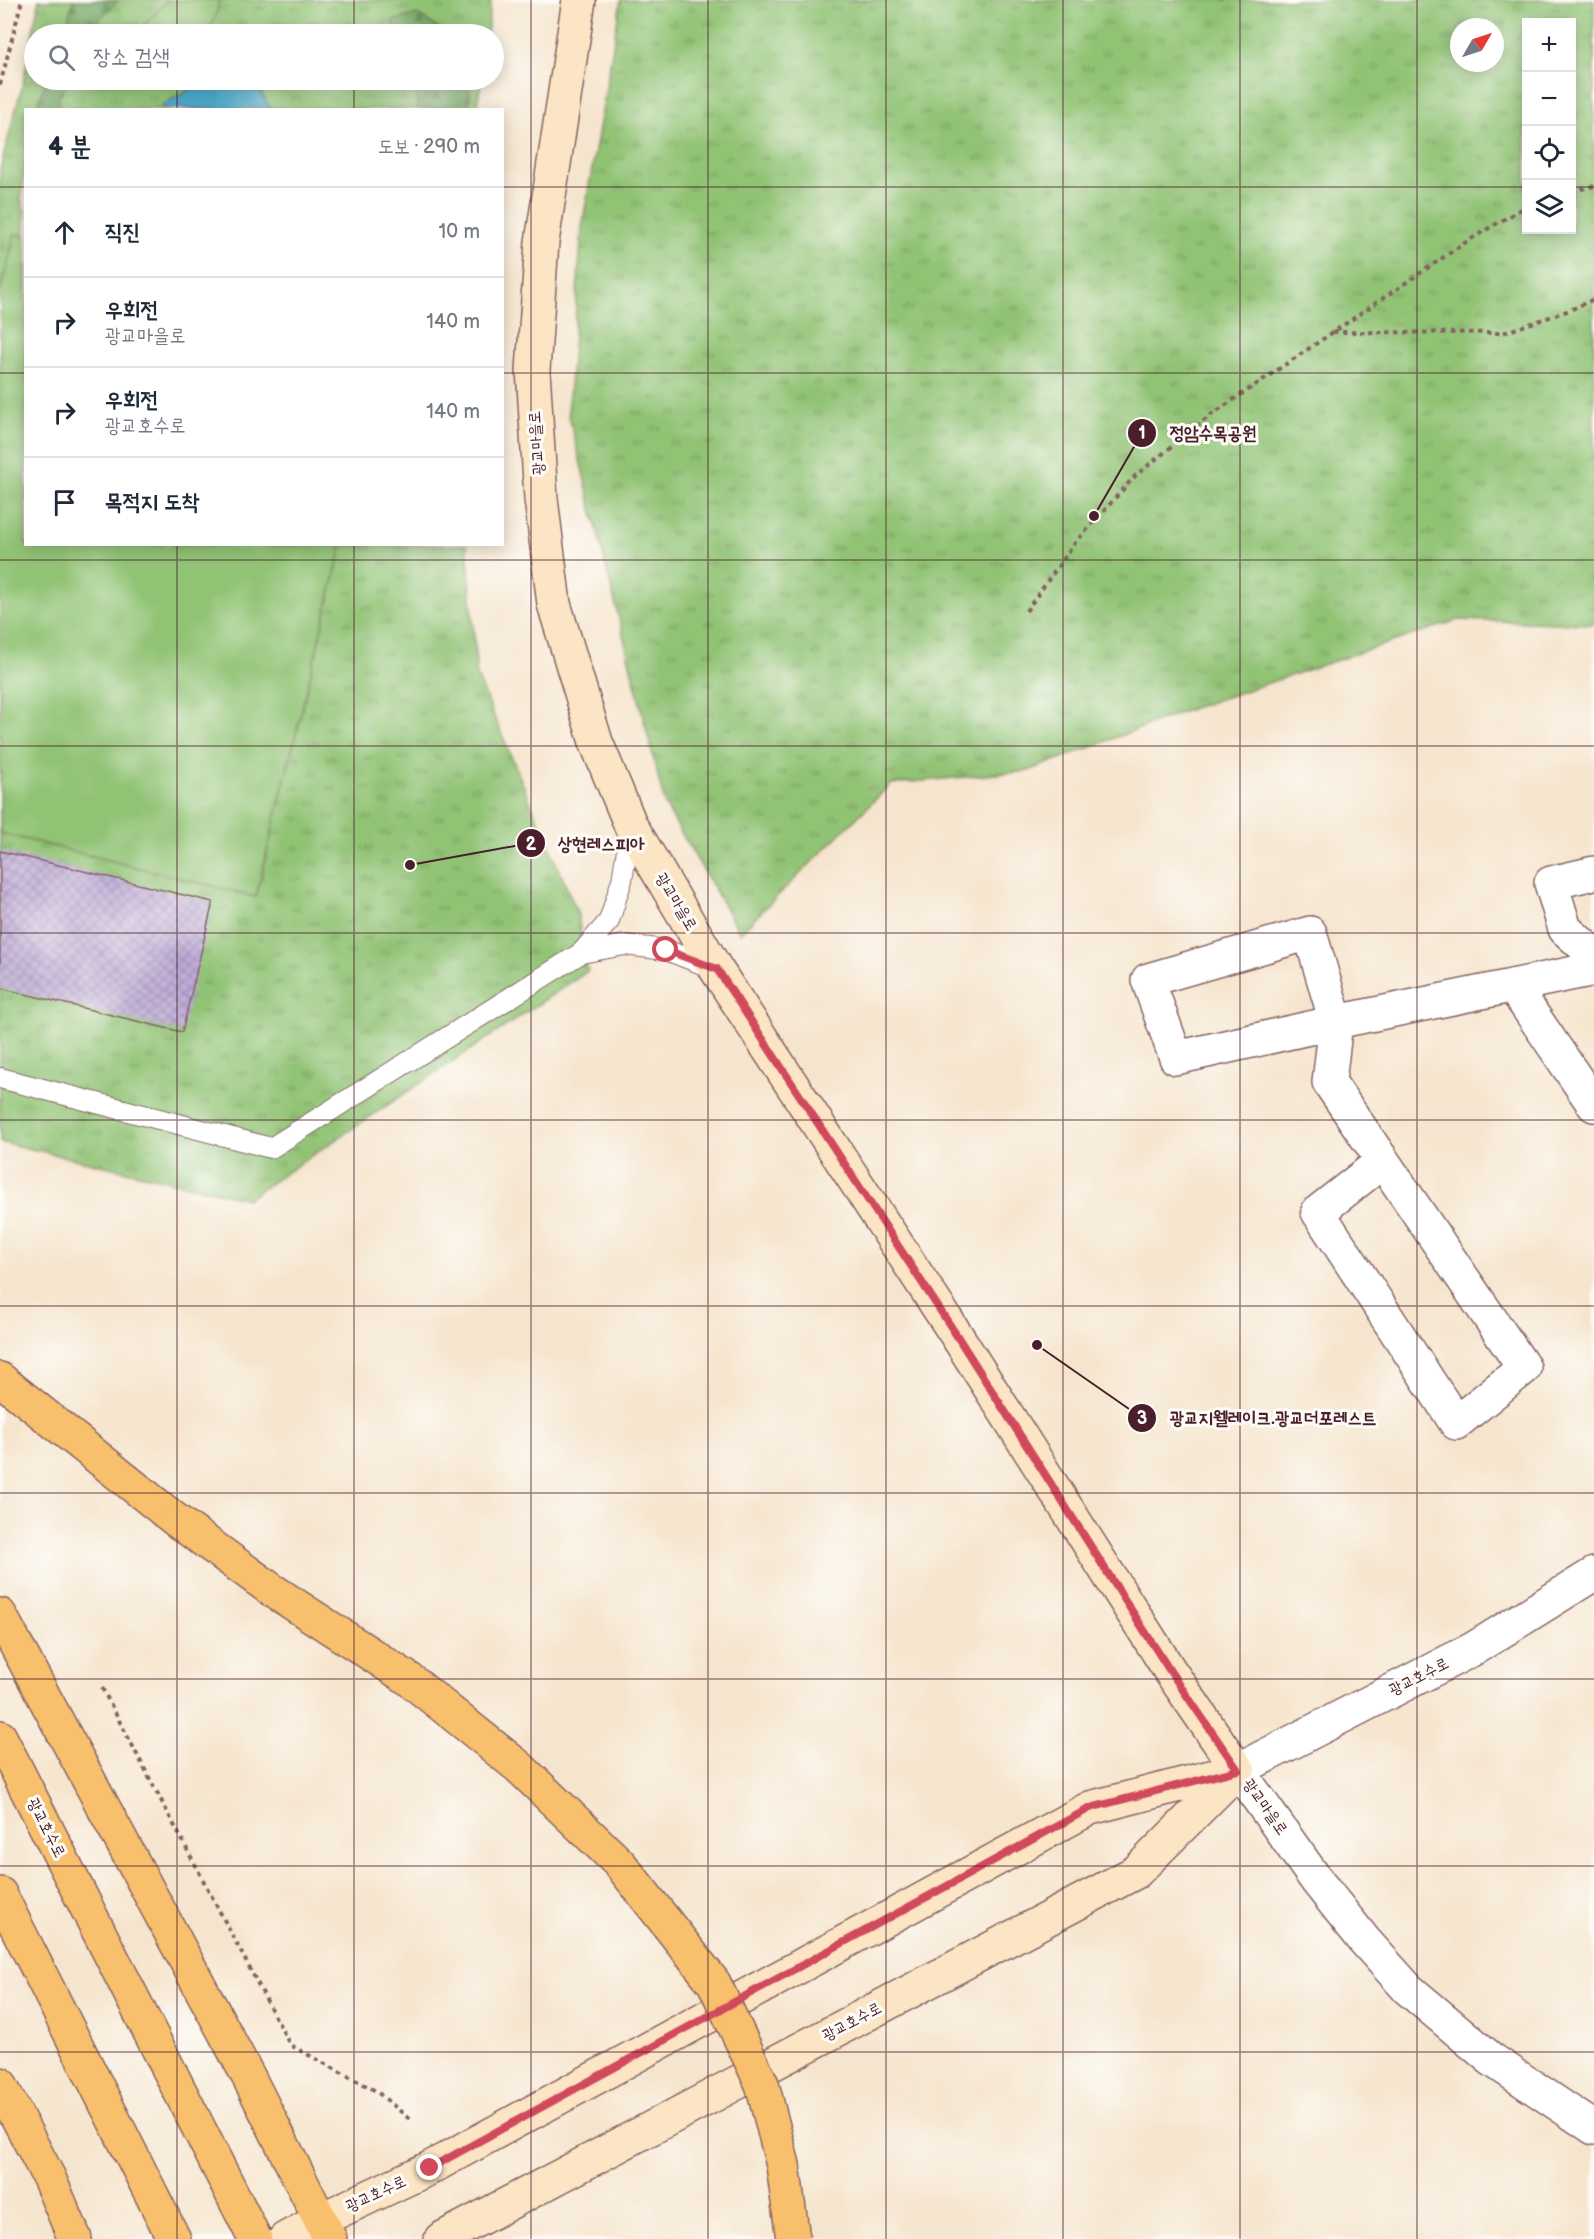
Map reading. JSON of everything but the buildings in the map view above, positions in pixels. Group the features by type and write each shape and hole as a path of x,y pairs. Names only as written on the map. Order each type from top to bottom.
{"highway":[{"path":"0,1379 177,1521 272,1590 409,1679 519,1767 620,1864 714,1983 762,2084 783,2165 794,2239"},
{"path":"0,1615 248,2076 325,2229"},
{"name":"광교호수로","path":"0,1737 255,2239"},
{"path":"0,1894 174,2239"},
{"path":"0,2085 50,2178 75,2239"}],"main road":[{"name":"광교마을로","path":"579,0 542,242 533,370 541,499 554,604 596,742 631,826 717,969 957,1336 1170,1671 1238,1770"},
{"name":"광교호수로","path":"285,2239 325,2229 430,2168 1090,1808 1238,1770"},
{"name":"광교호수로","path":"441,2239 1136,1872 1238,1770"}],"street":[{"path":"1594,873 1551,883 1565,929 1594,956"},
{"path":"1383,1161 1318,1212 1456,1423 1524,1368 1383,1161 1329,1082 1336,1022 1310,933 1148,980 1176,1058 1336,1022 1594,969"},
{"path":"1513,986 1594,1105"},
{"name":"광교호수로","path":"1238,1770 1473,1649 1594,1574"},
{"name":"광교마을로","path":"1238,1770 1317,1881 1364,1940 1408,1989 1491,2059 1594,2128"}],"lane":[{"path":"0,1078 271,1148 581,953 609,921 622,880 631,826"},
{"path":"581,953 625,945 666,950 717,969"}],"path":[{"path":"0,85 2,69 22,0"},
{"path":"1576,190 1594,186"},
{"path":"1026,611 1075,543 1135,476 1211,415 1466,243 1522,209"},
{"path":"1333,332 1503,333 1594,299"},
{"path":"102,1688 291,2045 376,2091 412,2121"}],"green space":[{"path":"39,0 73,0 67,24 34,24"},
{"path":"73,0 119,0 94,24 67,24"},
{"path":"119,0 491,0 488,24 432,24 417,14 392,21 393,24 94,24"},
{"path":"168,0 219,0 218,10 212,24 145,24"},
{"path":"621,0 1594,0 1594,624 1458,620 1193,708 1028,771 891,784 740,933 665,805 568,412 582,227"},
{"path":"417,14 432,24 393,24 392,21"},
{"path":"24,78 24,90 43,90 36,108 24,108 24,175 21,199 24,210 24,237 15,235 0,294 0,169"},
{"path":"43,90 63,90 59,95 60,108 37,108"},
{"path":"63,90 190,90 163,105 164,108 60,108 59,96"},
{"path":"259,90 414,90 417,108 270,108"},
{"path":"414,90 469,90 469,108 417,108"},
{"path":"469,90 480,90 477,108 469,108"},
{"path":"15,234 24,236 24,546 342,546 256,897 0,833 0,294"},
{"path":"342,546 467,546 477,676 577,912 588,971 247,1199 0,1142 0,833 256,897"}],"water":[{"path":"190,90 259,90 270,108 164,108 162,105"}],"place":[{"name":"정암수목공원","path":"1094,516"},
{"name":"상현레스피아","path":"410,865"},
{"name":"광교지웰레이크.광교더포레스트","path":"1037,1345"}],"route":[{"path":"430,2168 1096,1805 1238,1770 1170,1671 957,1336 717,969 666,950"}]}
